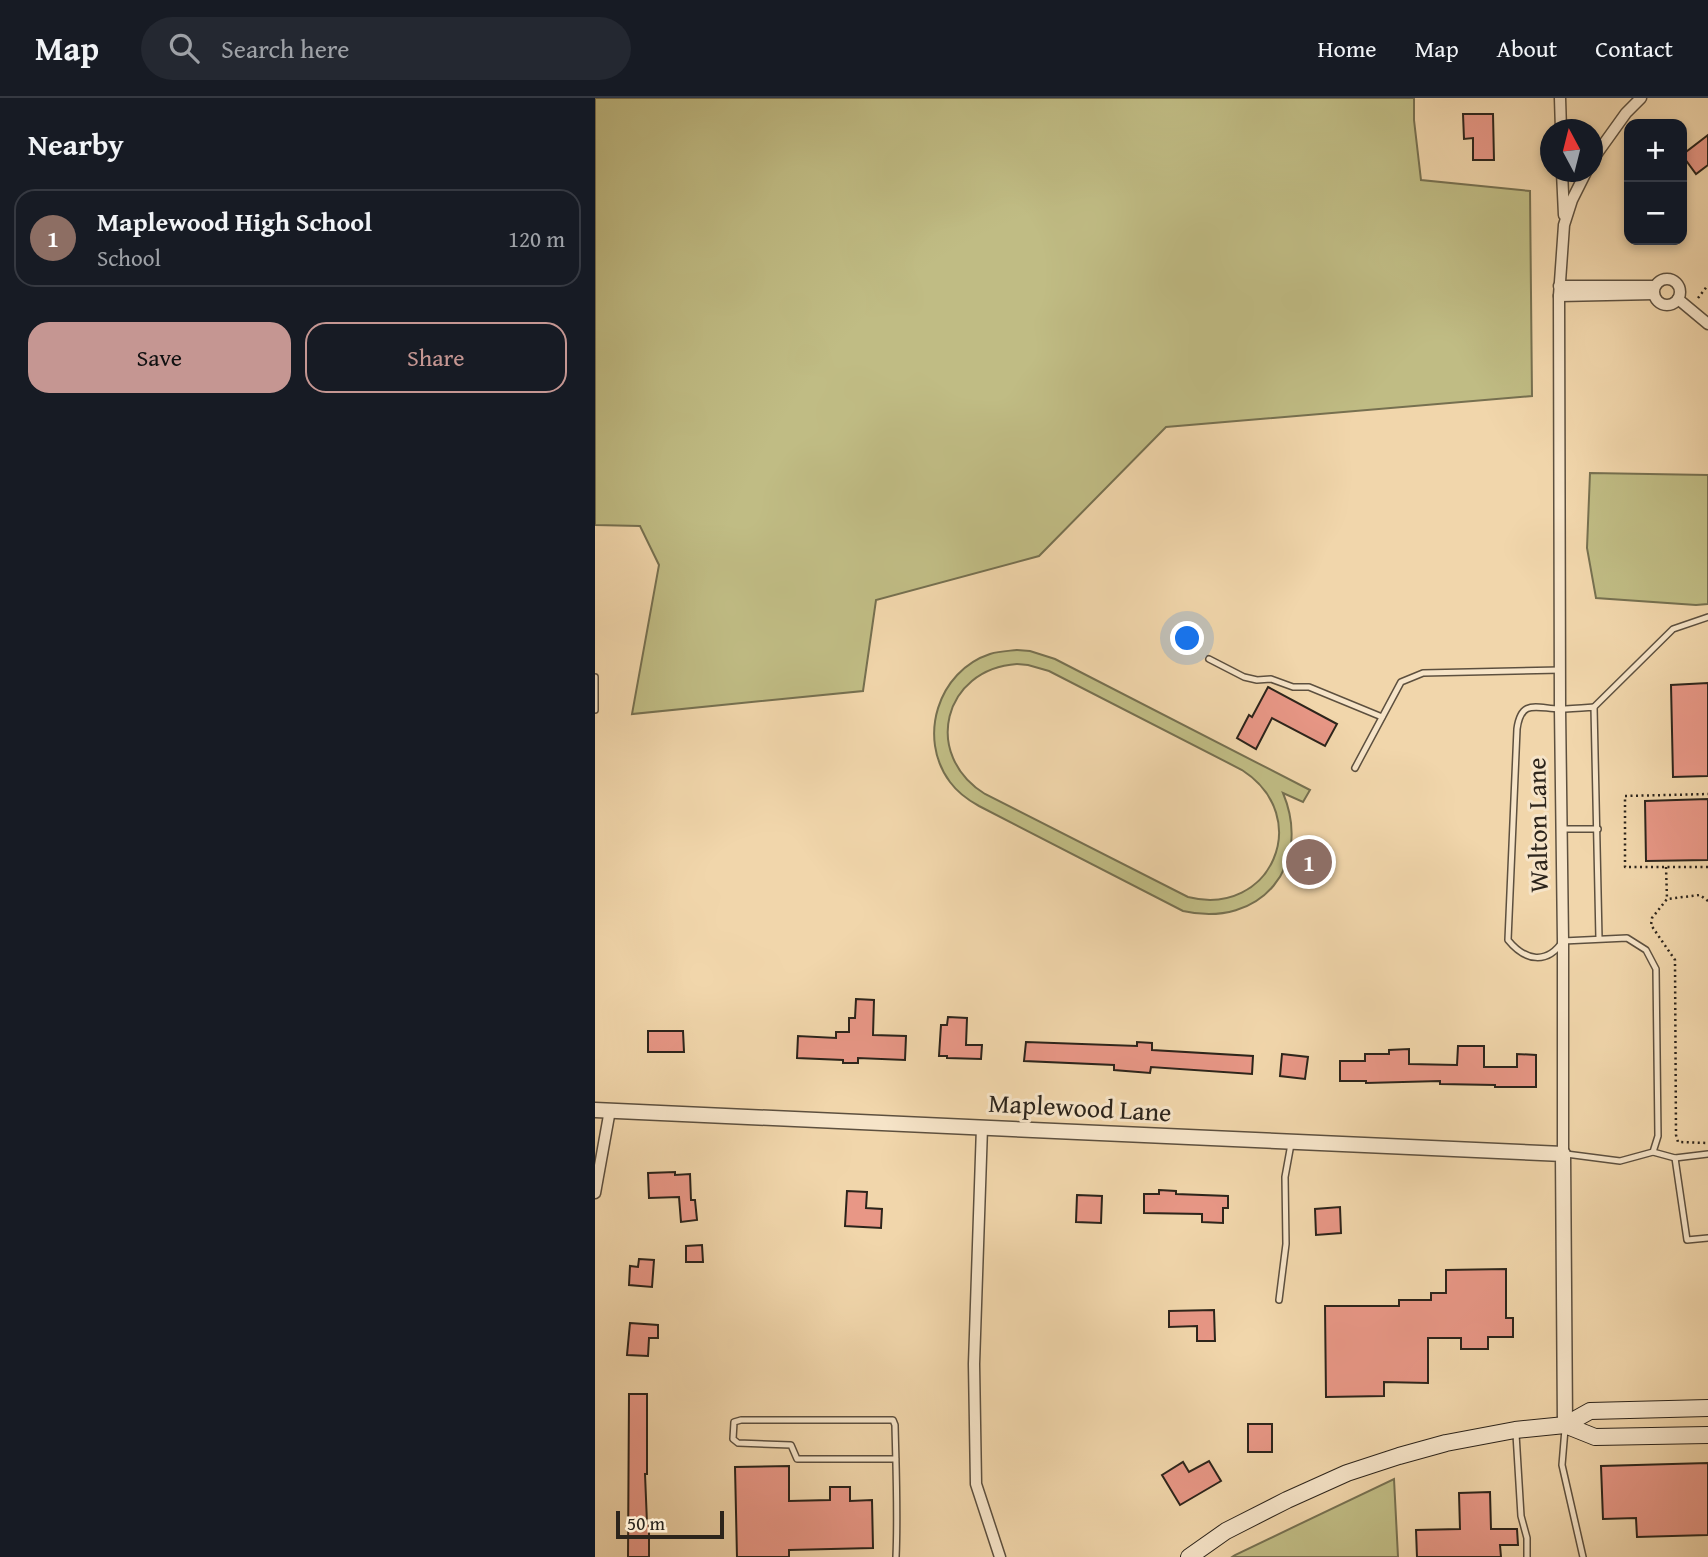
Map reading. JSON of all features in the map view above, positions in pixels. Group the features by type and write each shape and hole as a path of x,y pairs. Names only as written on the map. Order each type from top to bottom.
{"main road":[{"path":"1565,1426 1590,1411 1708,1408"},
{"path":"1189,1557 1226,1531 1347,1473 1446,1443 1515,1430 1565,1426 1595,1437 1708,1435"}],"street":[{"path":"1560,98 1561,119"},
{"path":"1603,145 1626,113 1641,98"},
{"name":"Walton Lane","path":"1562,182 1564,225 1559,291 1565,1426"},
{"name":"Walton Lane","path":"1564,225 1581,182"},
{"path":"1665,279 1673,281 1680,291 1678,299 1670,304 1661,304 1655,298 1654,290 1661,280 1665,279"},
{"path":"1559,291 1654,290"},
{"path":"1678,299 1708,324"},
{"name":"Maplewood Lane","path":"595,1110 1563,1154"},
{"path":"595,1193 610,1110"},
{"path":"982,1127 974,1364 976,1484 1000,1557"}],"lane":[{"path":"1653,1152 1658,1136 1655,969 1646,950 1627,938 1599,939 1563,942 1557,951 1543,958 1530,957 1517,951 1508,940 1519,716 1534,706 1560,709 1594,707 1673,629 1708,617"},
{"path":"1209,659 1244,677 1271,679 1293,687 1309,687 1382,717"},
{"path":"1355,768 1401,682 1423,673 1561,670"},
{"path":"595,677 595,710"},
{"path":"1594,707 1599,939"},
{"path":"1562,829 1598,829"},
{"path":"1279,1300 1286,1244 1285,1177 1292,1141"},
{"path":"1563,1154 1620,1161 1653,1152 1675,1158 1708,1154"},
{"path":"1675,1158 1687,1240 1708,1238"},
{"path":"896,1460 797,1459 791,1445 738,1443 733,1439 734,1422 893,1420 895,1425 898,1515 896,1557"},
{"path":"1565,1426 1562,1465 1583,1557"},
{"path":"1515,1430 1521,1516 1527,1538 1527,1557"}],"path":[{"path":"1697,298 1708,285"},
{"path":"1707,867 1625,867 1625,796 1708,794"},
{"path":"1666,867 1667,899 1652,918 1651,925 1675,960 1678,1142 1708,1143"},
{"path":"1667,899 1700,895 1708,901"}],"shaded area":[{"path":"595,98 1414,98 1421,180 1530,191 1532,396 1166,427 1039,556 876,600 863,691 632,714 659,565 640,526 595,525"},
{"path":"1590,473 1708,475 1708,604 1596,598 1587,548"},
{"path":"1014,650 1030,651 1055,659 1310,790 1303,802 1283,793 1291,819 1291,844 1285,867 1273,886 1257,901 1236,910 1211,914 1183,911 979,806 960,793 940,765 935,746 934,727 938,708 957,675 972,663 990,654","holes":["1017,664 1049,671 1242,770 1264,790 1276,813 1279,836 1273,859 1261,878 1242,893 1217,900 1188,897 985,794 965,777 953,758 948,737 950,716 958,697 972,681 992,669"]},
{"path":"1394,1479 1398,1557 1232,1557 1235,1555"}],"building":[{"path":"1463,114 1493,114 1494,160 1473,160 1473,138 1464,139"},
{"path":"1708,135 1708,165 1696,174 1687,162 1687,151"},
{"path":"1708,683 1708,776 1673,777 1671,685"},
{"path":"1268,687 1337,724 1325,746 1272,718 1256,749 1237,738"},
{"path":"1708,799 1708,860 1646,861 1645,801"},
{"path":"856,999 874,1000 873,1035 906,1036 905,1060 858,1058 858,1063 843,1063 843,1060 797,1058 798,1036 836,1038 836,1032 849,1032 849,1018 855,1018"},
{"path":"948,1017 967,1018 966,1045 982,1045 981,1059 939,1056 941,1025 947,1025"},
{"path":"648,1031 683,1031 684,1052 648,1052"},
{"path":"1026,1042 1137,1046 1137,1042 1152,1043 1152,1050 1253,1056 1252,1074 1151,1067 1150,1073 1114,1070 1114,1065 1024,1061"},
{"path":"1458,1046 1484,1046 1484,1067 1517,1067 1517,1054 1536,1055 1536,1087 1440,1084 1440,1081 1340,1081 1340,1061 1365,1061 1365,1054 1389,1054 1389,1050 1409,1049 1409,1064 1457,1065"},
{"path":"1282,1054 1308,1057 1305,1079 1280,1076"},
{"path":"675,1172 675,1175 690,1174 691,1200 695,1200 697,1220 681,1222 679,1197 649,1198 648,1173"},
{"path":"1159,1190 1176,1191 1176,1194 1228,1196 1228,1208 1223,1208 1223,1223 1202,1222 1202,1214 1144,1213 1144,1194 1159,1194"},
{"path":"847,1191 867,1192 866,1208 882,1209 881,1228 845,1226"},
{"path":"1077,1195 1102,1196 1101,1223 1076,1222"},
{"path":"1340,1207 1341,1233 1316,1235 1315,1209"},
{"path":"702,1245 703,1262 686,1262 686,1246"},
{"path":"639,1259 654,1260 652,1287 629,1285 630,1266 638,1267"},
{"path":"1506,1269 1506,1318 1513,1318 1513,1337 1488,1337 1488,1349 1461,1349 1461,1338 1428,1338 1428,1383 1384,1382 1384,1396 1326,1397 1325,1306 1399,1306 1399,1300 1431,1300 1431,1293 1446,1293 1446,1270"},
{"path":"1214,1310 1215,1341 1197,1341 1197,1326 1169,1327 1169,1311"},
{"path":"630,1323 658,1325 658,1338 649,1338 648,1356 627,1355"},
{"path":"629,1394 647,1394 645,1474 649,1557 628,1557"},
{"path":"1248,1424 1272,1424 1272,1452 1248,1452"},
{"path":"1209,1461 1221,1481 1180,1505 1162,1475 1183,1462 1189,1472"},
{"path":"1708,1463 1708,1535 1637,1537 1636,1518 1603,1519 1601,1466"},
{"path":"789,1466 789,1501 830,1500 830,1487 850,1487 850,1501 872,1500 873,1548 789,1550 789,1557 737,1557 735,1467"},
{"path":"1490,1492 1491,1529 1517,1529 1518,1545 1500,1545 1501,1557 1417,1557 1416,1530 1460,1529 1459,1493"}],"place":[{"name":"Maplewood High School","path":"1309,862"}]}
